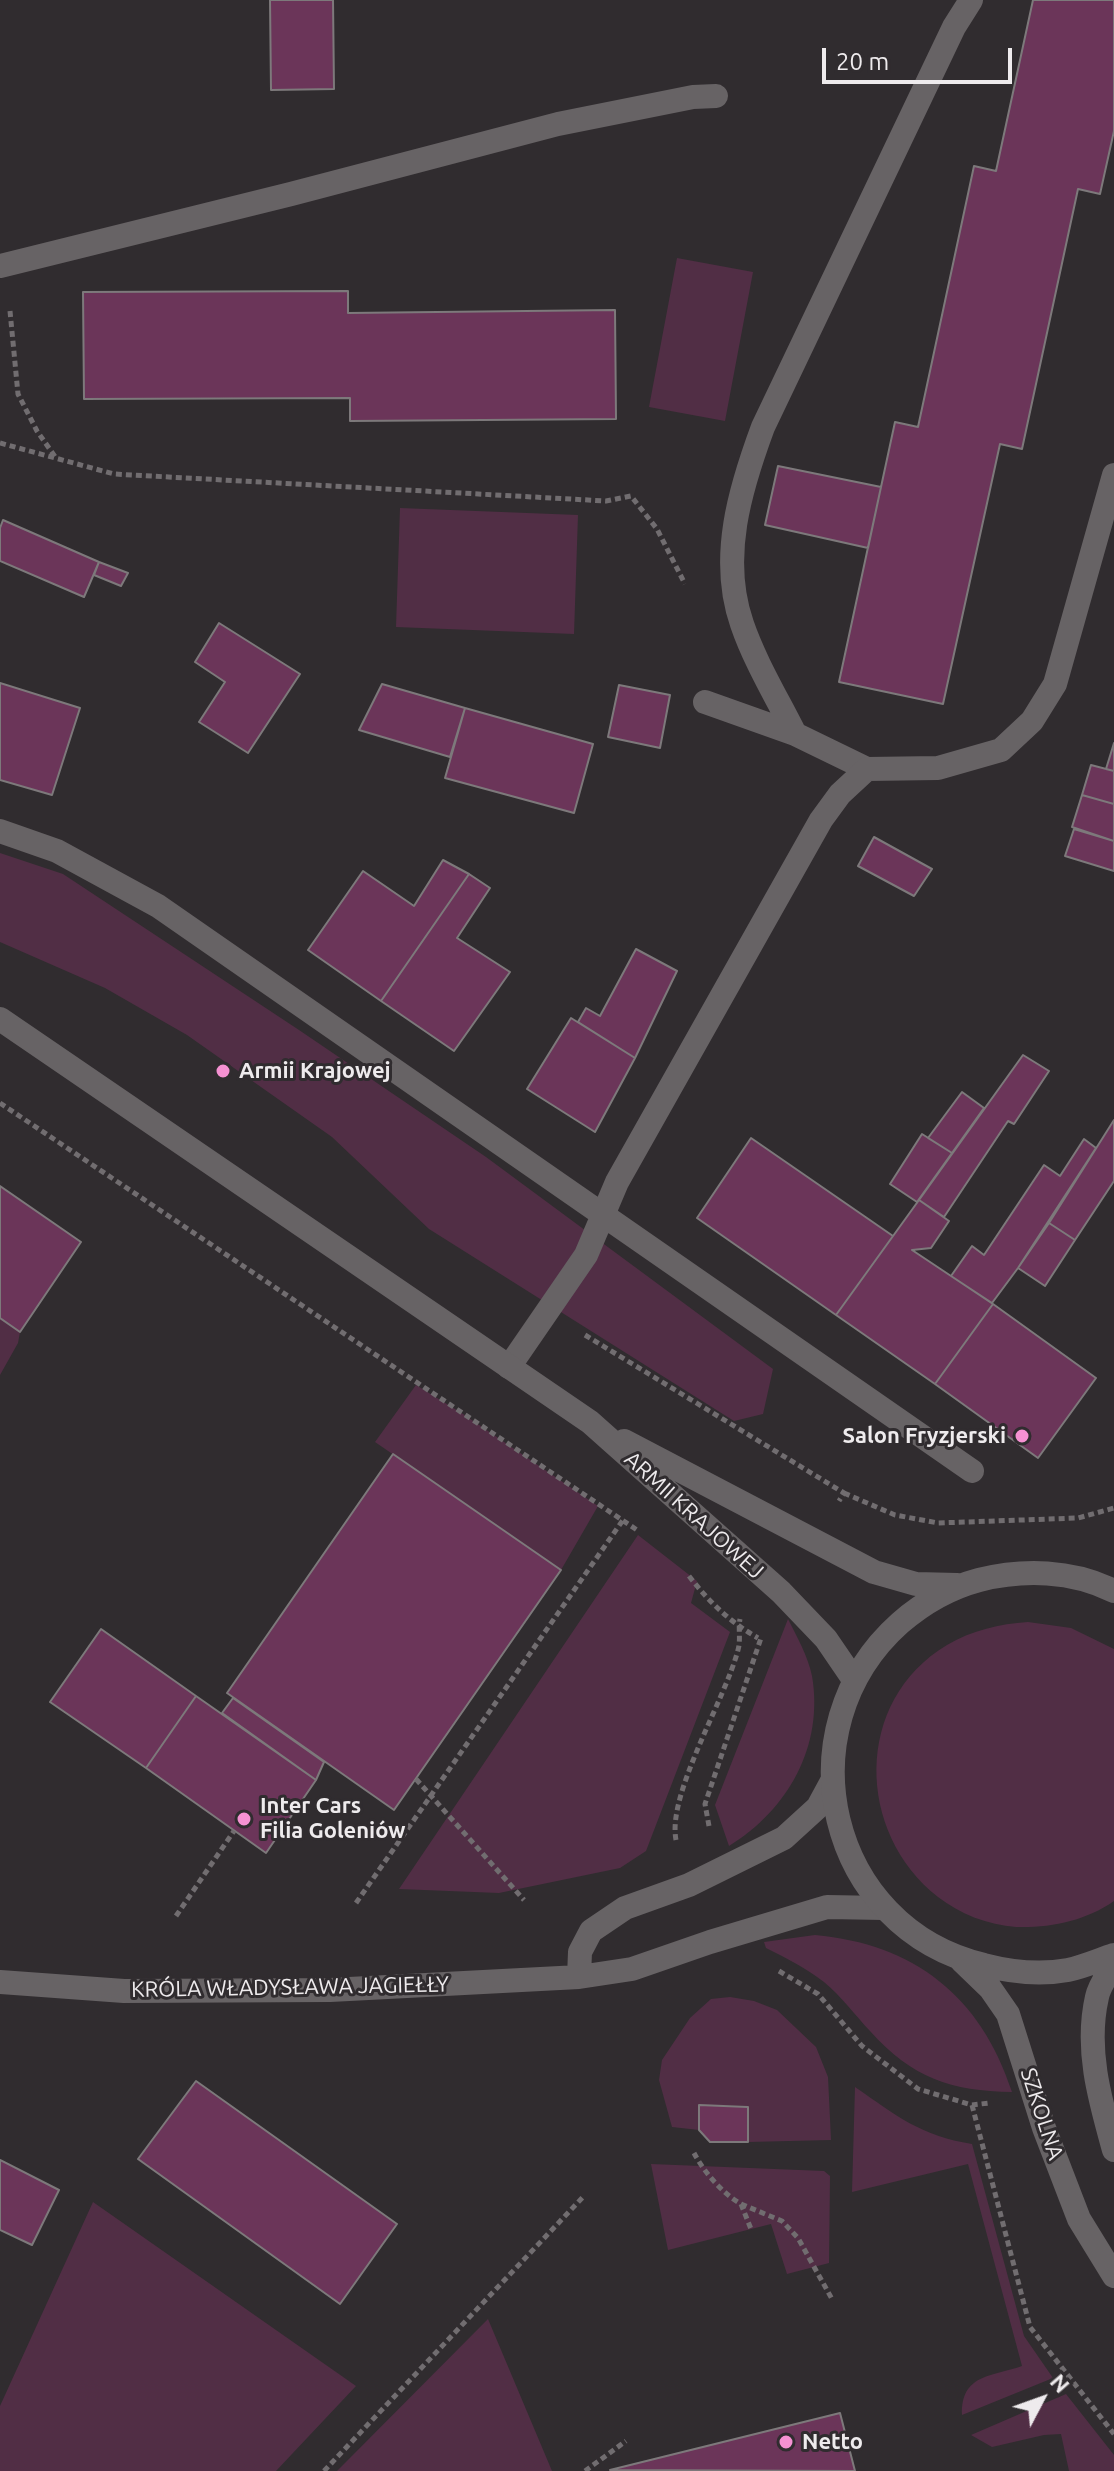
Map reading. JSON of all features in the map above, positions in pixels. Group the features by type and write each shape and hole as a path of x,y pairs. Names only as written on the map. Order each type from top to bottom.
{"street":[{"path":"795,734 741,622 734,586 732,541 742,483 763,427 947,41 971,0"},
{"path":"4,264 291,194 558,124 693,97 716,96"},
{"path":"705,702 795,734 867,769 938,768 1001,750 1032,721 1055,684 1114,475"},
{"path":"509,1367 586,1255 617,1182 821,820 840,794 867,769"},
{"path":"0,831 57,851 158,906 972,1471"},
{"name":"ARMII KRAJOWEJ","path":"0,1019 590,1422 781,1592 826,1639 854,1680"},
{"path":"590,1422 874,1572 916,1584 960,1585"},
{"path":"1110,1586 1055,1573 1007,1573 960,1585 916,1608 881,1640 854,1680 835,1731 831,1783 839,1828 857,1870 884,1908 919,1938 960,1959 1013,1972 1067,1970 1114,1955"},
{"path":"579,1977 580,1952 591,1931 625,1908 689,1885 784,1838 818,1807 831,1783"},
{"name":"KRÓLA WŁADYSŁAWA JAGIEŁŁY","path":"0,1982 124,1991 315,1990 579,1977 632,1969 827,1907 884,1908"},
{"name":"SZKOLNA","path":"960,1959 990,1988 1008,2014 1044,2128 1079,2219 1114,2276"},
{"path":"1114,1964 1097,1994 1092,2048 1103,2113 1114,2150"}],"path":[{"path":"4,264 18,394 37,431 58,460"},
{"path":"0,443 114,474 606,501 631,496 657,529 691,594"},
{"path":"0,1103 646,1536"},
{"path":"356,1903 623,1520"},
{"path":"679,1565 710,1602 738,1627 761,1640"},
{"path":"678,1854 674,1829 677,1808 739,1647 740,1614"},
{"path":"416,1779 524,1900"},
{"path":"176,1916 234,1831"},
{"path":"972,2105 1030,2327 1114,2434"},
{"path":"694,2153 701,2166 733,2199 782,2221 798,2238 832,2299"},
{"path":"324,2471 583,2197"},
{"path":"741,2204 751,2229"},
{"path":"585,2471 626,2441"}],"shaded area":[{"path":"677,258 753,272 725,421 649,407"},
{"path":"400,508 578,515 574,634 396,627"},
{"path":"0,853 63,874 486,1157 773,1369 763,1414 734,1421 429,1229 332,1137 187,1035 105,988 0,942"},
{"path":"0,1318 20,1332 18,1343 0,1375"},
{"path":"416,1385 598,1506 561,1570 375,1442"},
{"path":"638,1535 697,1581 691,1603 730,1632 646,1851 620,1868 499,1893 399,1889"},
{"path":"788,1619 812,1676 814,1702 807,1751 797,1774 769,1814 729,1846 715,1805"},
{"path":"1028,1622 1071,1628 1114,1649 1114,1901 1091,1914 1067,1922 1016,1927 975,1918 956,1909 938,1897 911,1870 892,1838 880,1804 876,1768 881,1732 894,1699 916,1669 947,1645 967,1635 996,1626"},
{"path":"815,1935 851,1940 883,1950 913,1963 939,1981 982,2028 999,2058 1012,2092 951,2085 917,2071 886,2047 824,1982 766,1948 764,1942"},
{"path":"730,1997 754,2001 777,2010 816,2047 828,2077 831,2140 748,2142 748,2106 700,2105 699,2130 672,2127 659,2080 662,2060 690,2018 711,1999"},
{"path":"855,2087 924,2130 972,2144 1024,2336 1053,2378 962,2415 963,2402 972,2384 1022,2366 968,2164 852,2192"},
{"path":"651,2164 824,2171 830,2176 829,2263 787,2274 771,2224 668,2250"},
{"path":"93,2202 356,2386 276,2471 0,2471 0,2406"},
{"path":"488,2319 552,2471 337,2471"},
{"path":"1066,2394 1114,2455 1114,2471 1069,2471 1061,2434 992,2447 971,2435"}],"building":[{"path":"270,0 333,0 334,89 271,90"},
{"path":"1033,0 1114,0 1114,131 1100,194 1078,189 1022,449 1000,444 943,704 839,682 895,422 918,427 974,166 996,171"},
{"path":"348,291 348,313 615,310 616,419 350,421 350,398 84,399 83,292"},
{"path":"778,466 881,487 868,548 765,525"},
{"path":"3,520 99,562 84,597 0,561 0,528"},
{"path":"99,562 128,573 121,586 94,575"},
{"path":"219,623 300,674 248,753 199,722 225,682 195,662"},
{"path":"0,683 80,708 52,795 0,780"},
{"path":"382,684 465,708 450,757 359,730"},
{"path":"619,685 670,695 660,748 608,737"},
{"path":"465,708 593,744 574,813 445,778"},
{"path":"1114,743 1114,771 1106,769"},
{"path":"1091,765 1114,771 1114,804 1082,795"},
{"path":"1082,795 1114,804 1114,841 1072,827"},
{"path":"1074,829 1114,841 1114,871 1065,856"},
{"path":"874,837 932,869 914,896 858,866"},
{"path":"443,860 469,874 381,1001 308,950 363,871 414,906"},
{"path":"469,874 490,888 457,938 510,972 454,1051 381,1001"},
{"path":"636,949 677,971 635,1058 578,1022 586,1008 600,1016"},
{"path":"571,1018 635,1058 595,1132 527,1089"},
{"path":"1023,1055 1049,1071 1014,1124 1008,1121 944,1217 919,1200"},
{"path":"962,1092 984,1108 952,1153 928,1138"},
{"path":"1114,1120 1114,1181 1075,1240 1049,1223"},
{"path":"922,1134 952,1153 917,1202 890,1184"},
{"path":"751,1138 893,1236 836,1315 697,1218"},
{"path":"1084,1139 1096,1148 992,1303 951,1276 972,1246 984,1255 1044,1165 1060,1176"},
{"path":"0,1186 81,1242 20,1332 0,1318"},
{"path":"919,1200 949,1221 931,1248 912,1250 993,1304 935,1384 836,1315"},
{"path":"1049,1223 1075,1240 1045,1286 1018,1268"},
{"path":"993,1304 1096,1378 1038,1458 935,1384"},
{"path":"393,1454 561,1570 394,1810 227,1693"},
{"path":"101,1629 196,1696 146,1768 50,1702"},
{"path":"196,1696 316,1780 266,1853 146,1768"},
{"path":"233,1698 324,1762 316,1780 222,1713"},
{"path":"196,2081 397,2224 340,2304 138,2159"},
{"path":"699,2105 748,2107 748,2142 710,2142 699,2130"},
{"path":"0,2160 59,2190 32,2245 0,2230"},
{"name":"Netto","path":"840,2413 855,2471 610,2470"}],"place":[{"name":"Armii Krajowej","path":"223,1071"},
{"name":"Salon Fryzjerski","path":"1022,1436"},
{"name":"Inter Cars Filia Goleniów","path":"244,1819"},
{"name":"Netto","path":"786,2442"}]}
